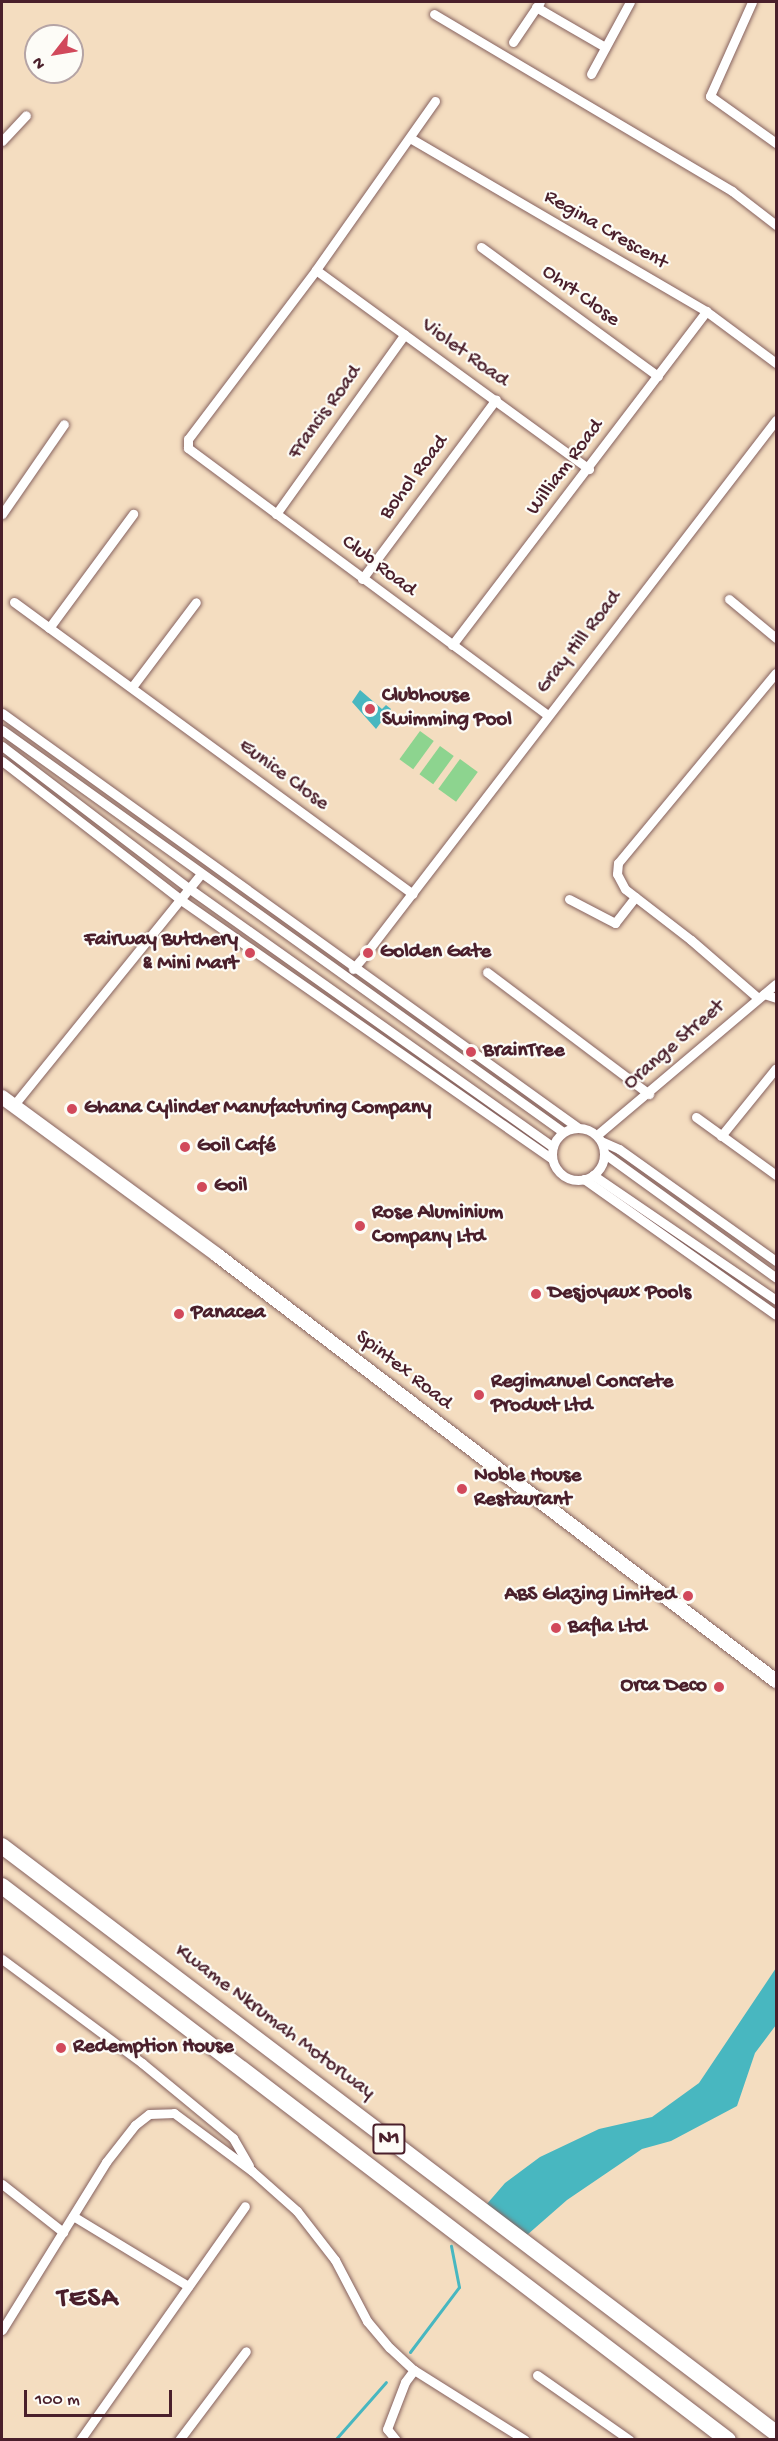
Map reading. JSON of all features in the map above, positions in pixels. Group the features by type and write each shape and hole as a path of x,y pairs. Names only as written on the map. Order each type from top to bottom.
{"highway":[{"name":"Kwame Nkrumah Motorway","path":"2,1846 777,2433"},
{"name":"N1","path":"2,1886 728,2439"}],"main road":[{"name":"Spintex Road","path":"2,1097 217,1255 777,1681"}],"street":[{"path":"591,74 630,2"},
{"path":"752,2 710,96 777,142"},
{"path":"513,42 538,4 605,47"},
{"path":"434,14 732,191 777,225"},
{"path":"316,270 435,101"},
{"path":"2,141 26,115"},
{"name":"Regina Crescent","path":"410,138 706,311 777,363"},
{"name":"Ohrt Close","path":"481,247 658,376"},
{"name":"Violet Road","path":"316,270 589,469"},
{"name":"Club Road","path":"316,270 188,439 188,448 547,715"},
{"name":"William Road","path":"452,645 589,469 706,311"},
{"name":"Francis Road","path":"276,514 405,334"},
{"name":"Bohol Road","path":"362,579 496,399"},
{"name":"Gray Hill Road","path":"353,969 777,420"},
{"path":"2,514 64,424"},
{"path":"49,628 133,514"},
{"path":"729,599 777,638"},
{"name":"Eunice Close","path":"14,602 413,894"},
{"path":"132,687 196,602"},
{"path":"777,673 618,863 617,874 625,889 761,996 777,998"},
{"path":"2,713 353,969 577,1127 620,1149 777,1261"},
{"path":"2,730 200,875 563,1132"},
{"path":"2,746 189,890 553,1147"},
{"path":"2,761 182,900 552,1159 566,1177 589,1177 777,1300"},
{"path":"13,1106 200,875"},
{"path":"569,899 615,923 635,897"},
{"path":"487,972 649,1094"},
{"name":"Orange Street","path":"599,1138 777,984"},
{"path":"721,1137 777,1068"},
{"path":"696,1118 777,1175"},
{"path":"552,1159 553,1147 563,1132 577,1127"},
{"path":"599,1138 605,1154 777,1278"},
{"path":"589,1177 605,1154"},
{"path":"589,1177 777,1315"},
{"path":"2,1959 142,2063 233,2138 252,2171"},
{"path":"2,2330 73,2216 135,2125 149,2114 174,2113 252,2171 297,2211 335,2260 367,2321 414,2370 525,2439"},
{"path":"2,2184 63,2232"},
{"path":"80,2439 245,2206"},
{"path":"73,2216 188,2286"},
{"path":"179,2439 246,2351"},
{"path":"396,2439 387,2429 405,2382 414,2370"},
{"path":"537,2375 630,2439"}],"green space":[{"path":"420,731 434,741 413,769 399,759"},
{"path":"440,746 454,756 433,784 419,774"},
{"path":"460,759 478,772 456,802 438,789"}],"water":[{"name":"Clubhouse Swimming Pool","path":"360,690 382,709 386,705 391,709 376,729 352,702"},
{"path":"776,1968 776,2025 755,2053 737,2106 671,2141 642,2149 567,2200 527,2235 486,2205 505,2183 540,2157 599,2129 652,2117 699,2083"}],"waterway":[{"path":"410,2352 459,2287 451,2246"},
{"path":"335,2440 386,2382"}],"place":[{"name":"Clubhouse Swimming Pool","path":"370,709"},
{"name":"Fairway Butchery & Mini Mart","path":"250,953"},
{"name":"Golden Gate","path":"368,953"},
{"name":"BrainTree","path":"471,1052"},
{"name":"Ghana Cylinder Manufacturing Company","path":"72,1109"},
{"name":"Goil Café","path":"185,1147"},
{"name":"Goil","path":"202,1187"},
{"name":"Rose Aluminium Company Ltd","path":"360,1226"},
{"name":"Desjoyaux Pools","path":"536,1294"},
{"name":"Panacea","path":"179,1314"},
{"name":"Regimanuel Concrete Product Ltd","path":"479,1395"},
{"name":"Noble House Restaurant","path":"462,1489"},
{"name":"ABS Glazing Limited","path":"688,1596"},
{"name":"Bafla Ltd","path":"556,1628"},
{"name":"Orca Deco","path":"719,1687"},
{"name":"Redemption House","path":"61,2048"}],"district":[{"name":"TESA","path":"88,2301"}]}
